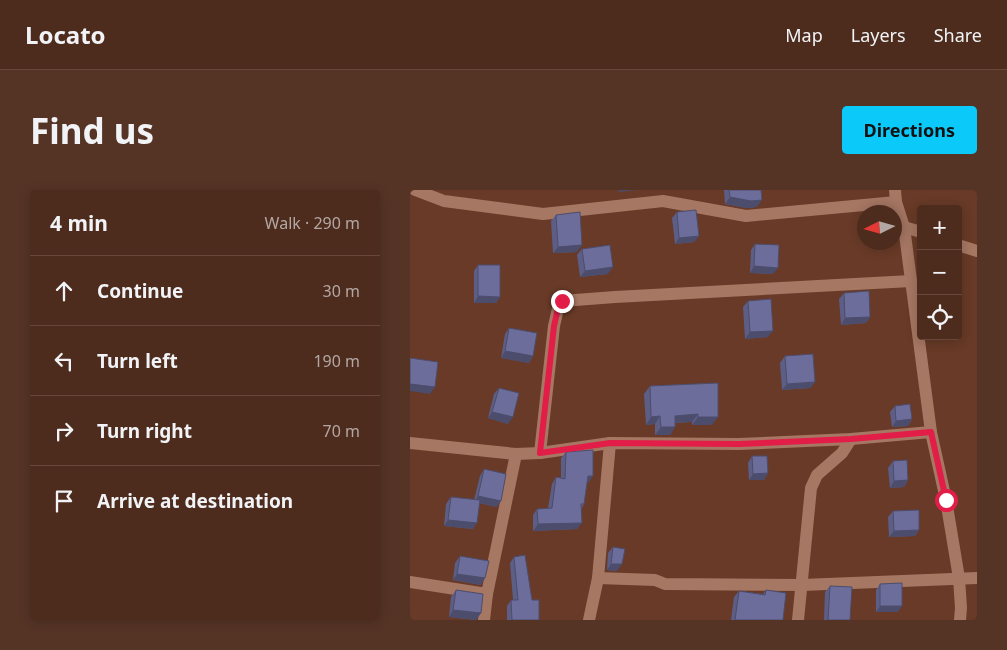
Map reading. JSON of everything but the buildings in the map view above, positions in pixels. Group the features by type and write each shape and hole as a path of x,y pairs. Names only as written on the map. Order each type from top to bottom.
{"street":[{"path":"415,190 444,200 543,214 663,201 746,216 896,196 904,226 931,432 946,500 959,578 960,620"},
{"path":"904,226 917,231"},
{"path":"962,246 977,251"},
{"path":"540,453 554,326 559,304 562,301 911,281"},
{"path":"410,443 516,454 540,453 610,443 739,444 851,439 931,432"},
{"path":"798,620 811,488 817,475 842,453 851,439"},
{"path":"589,620 598,578 610,443"},
{"path":"484,620 487,594 516,454"},
{"path":"598,578 655,580 664,584 802,585 977,578"},
{"path":"410,582 487,594"}],"route":[{"path":"562,301 559,304 554,326 540,453 610,443 739,444 851,439 931,432 946,500"}]}
